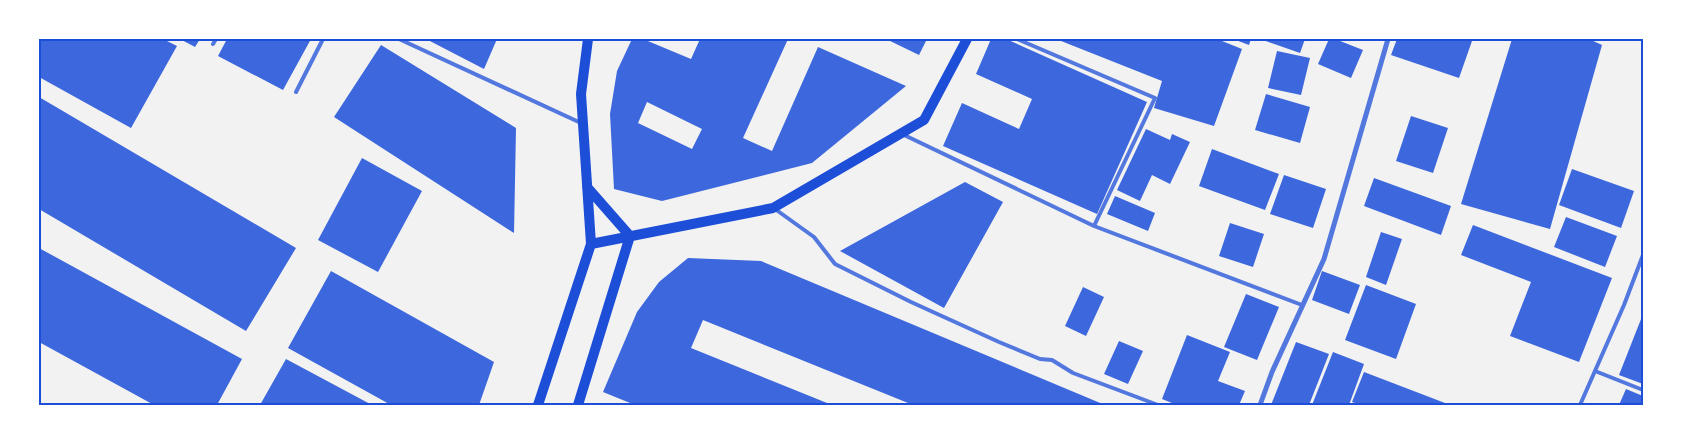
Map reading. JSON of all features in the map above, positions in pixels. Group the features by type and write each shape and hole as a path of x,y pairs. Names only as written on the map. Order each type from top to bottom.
{"main road":[{"path":"538,405 591,244 581,94 588,39"},
{"path":"591,244 773,208 924,120 967,39"},
{"path":"587,187 630,236"},
{"path":"578,405 630,236"}],"street":[{"path":"1260,405 1272,372 1324,259 1388,39"}],"lane":[{"path":"213,44 216,39"},
{"path":"296,92 323,39"},
{"path":"399,39 582,124"},
{"path":"1017,39 1155,98 1094,226"},
{"path":"901,134 1094,226 1302,305"},
{"path":"773,208 814,237 835,264 911,302 999,342 1040,359 1052,360 1073,373 1158,405"},
{"path":"1580,405 1624,305 1643,255"},
{"path":"1595,370 1643,390"}],"building":[{"path":"39,39 163,39 177,46 131,128 39,77"},
{"path":"180,39 200,39 195,47"},
{"path":"227,39 311,39 283,90 218,56"},
{"path":"426,39 497,39 484,69"},
{"path":"632,39 643,39 691,59 700,39 788,39 743,138 772,151 818,47 906,86 812,163 662,201 614,189 610,114 617,71","holes":["647,102 702,129 692,149 638,123"]},
{"path":"886,39 927,39 919,55"},
{"path":"991,39 1006,39 1147,102 1097,214 943,146 962,103 1019,129 1032,99 976,74"},
{"path":"1056,39 1217,39 1242,49 1214,126 1154,108 1162,81"},
{"path":"1233,39 1251,39 1249,45"},
{"path":"1260,39 1305,39 1300,53"},
{"path":"1329,39 1335,39 1363,50 1351,78 1318,64"},
{"path":"1397,39 1463,39 1472,41 1459,78 1391,55"},
{"path":"1512,39 1589,39 1602,45 1550,229 1461,204"},
{"path":"381,45 516,128 514,233 334,117"},
{"path":"1277,51 1310,58 1301,95 1268,88"},
{"path":"1266,94 1310,107 1300,143 1255,130"},
{"path":"39,97 296,248 246,331 39,209"},
{"path":"1411,116 1448,128 1433,173 1396,161"},
{"path":"1146,129 1170,140 1172,134 1190,142 1170,184 1152,175 1140,201 1117,190"},
{"path":"1212,149 1279,174 1265,210 1199,186"},
{"path":"362,158 422,191 378,272 318,240"},
{"path":"1572,169 1634,191 1621,228 1559,205"},
{"path":"1284,175 1326,189 1313,228 1270,214"},
{"path":"1374,178 1451,206 1441,235 1364,206"},
{"path":"965,182 1003,202 944,308 840,251"},
{"path":"1115,196 1155,213 1148,231 1107,214"},
{"path":"1566,217 1617,236 1605,267 1554,247"},
{"path":"1230,223 1264,234 1253,267 1219,256"},
{"path":"1473,225 1612,278 1579,362 1510,336 1531,282 1461,255"},
{"path":"1381,232 1402,239 1386,285 1366,277"},
{"path":"39,248 242,359 217,405 154,405 39,342"},
{"path":"688,258 761,261 1105,405 913,405 703,320 691,348 832,405 635,405 603,392 637,312 659,282"},
{"path":"331,271 494,362 479,405 391,405 288,348"},
{"path":"1322,271 1360,285 1349,314 1312,300"},
{"path":"1366,285 1416,304 1396,359 1345,340"},
{"path":"1083,287 1104,297 1086,336 1065,326"},
{"path":"1246,294 1279,307 1257,360 1224,347"},
{"path":"1643,314 1643,384 1619,375"},
{"path":"1187,335 1230,352 1218,381 1245,391 1239,405 1177,405 1162,399"},
{"path":"1119,341 1143,351 1128,384 1104,374"},
{"path":"1296,342 1329,354 1309,405 1271,405"},
{"path":"1333,352 1364,364 1349,405 1312,405"},
{"path":"286,359 372,405 260,405"},
{"path":"1364,372 1445,403 1444,405 1361,405 1352,402"},
{"path":"1626,389 1643,396 1643,405 1619,405"}]}
